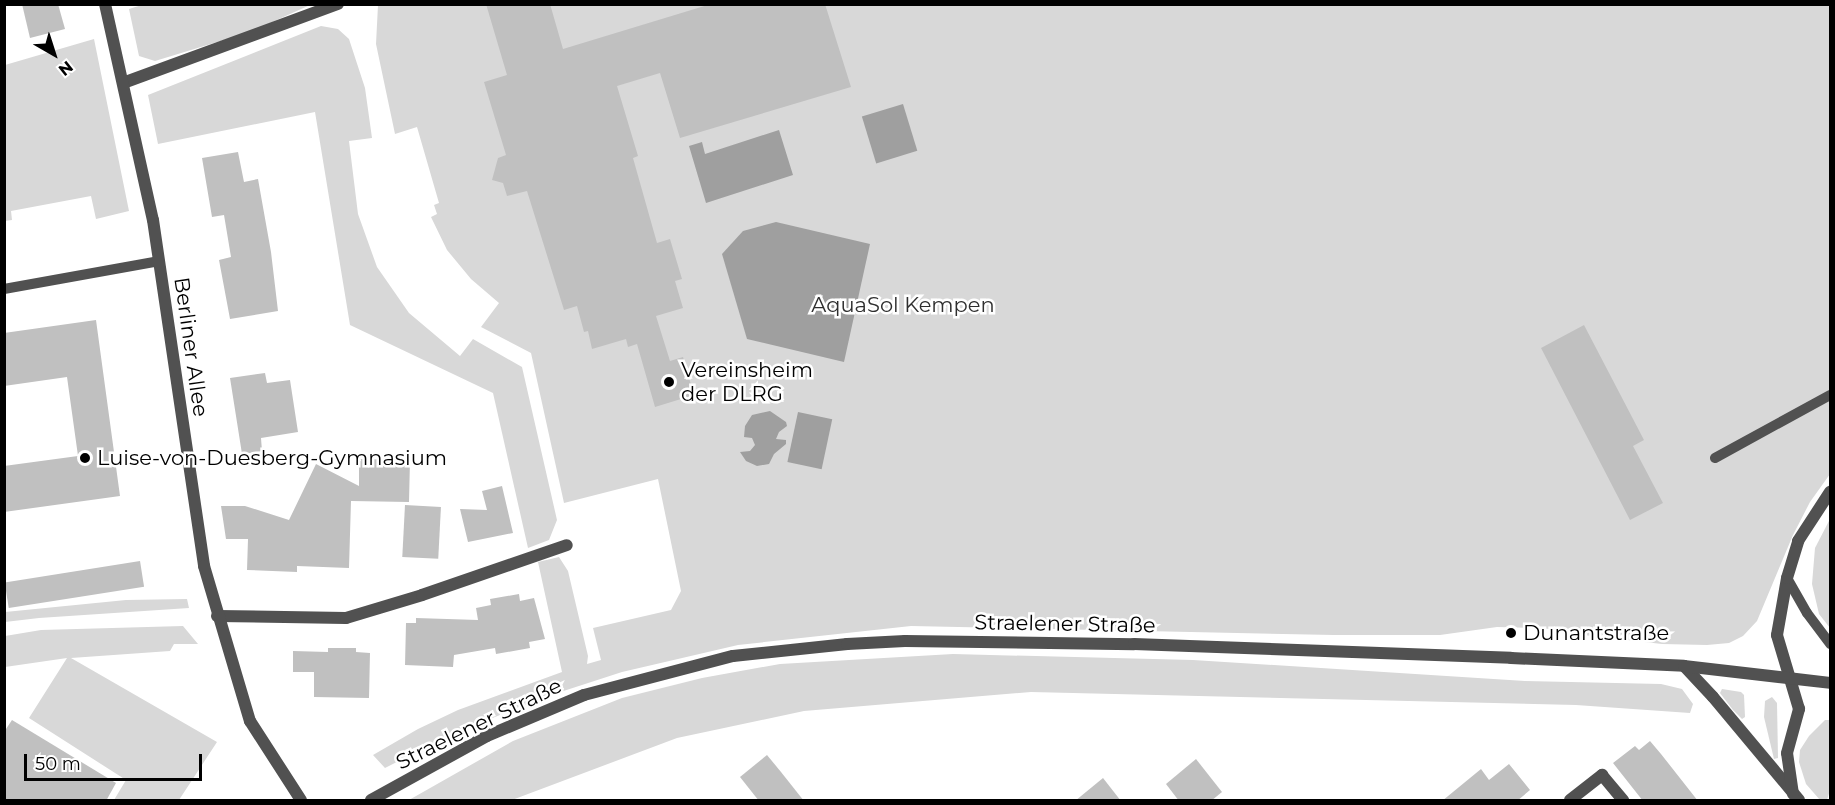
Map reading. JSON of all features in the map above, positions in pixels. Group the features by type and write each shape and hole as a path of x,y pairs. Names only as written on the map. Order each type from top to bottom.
{"street":[{"name":"Berliner Allee","path":"105,4 159,261 204,566 250,721 301,801"},
{"path":"123,83 338,4"},
{"path":"1796,797 1787,753 1799,709 1788,677 1778,635 1787,578 1798,541 1830,492"},
{"path":"217,616 237,619 345,618 422,595 567,544"},
{"name":"Straelener Straße","path":"371,801 488,736 584,695 733,656 847,644 905,641 1134,644 1684,666 1830,683"},
{"path":"1684,666 1713,697 1796,797"},
{"path":"1570,801 1602,775 1623,801"}],"lane":[{"path":"4,289 159,261"},
{"path":"1714,458 1830,396"},
{"path":"1787,578 1812,620 1830,644"}],"green space":[{"path":"145,4 310,5 250,32 155,61 139,56 129,9"},
{"name":"AquaSol Kempen","path":"378,5 1830,5 1830,474 1810,502 1793,535 1757,621 1743,636 1729,643 1662,644 1543,628 1497,627 1440,635 1334,635 911,626 738,645 622,672 545,697 450,735 385,768 373,755 418,729 458,710 562,672 538,562 559,557 568,571 588,656 587,664 601,660 593,628 671,610 681,591 658,479 564,503 531,353 481,327 499,303 471,279 447,250 431,217 437,214 434,205 439,203 417,127 395,134 376,44"},
{"path":"321,26 338,29 349,39 365,88 372,138 349,141 358,214 377,267 409,313 460,356 473,339 522,367 557,520 549,540 528,548 493,393 350,325 315,112 158,144 148,95"},
{"path":"94,39 129,211 96,219 91,196 11,211 12,220 5,221 5,65"},
{"path":"1830,519 1830,628 1819,614 1812,584 1815,548"},
{"path":"187,599 189,608 5,622 5,612 126,600"},
{"path":"183,626 198,644 174,644 170,651 71,658 217,742 179,800 114,800 126,780 29,718 67,658 5,667 5,636 41,630"},
{"path":"953,654 1193,660 1525,681 1661,684 1682,689 1693,704 1690,713 1576,705 1031,692 804,711 677,738 512,800 409,800 513,741 622,698 702,678 780,664"},
{"path":"1722,689 1741,692 1744,695 1745,717 1742,719 1733,710 1720,693"},
{"path":"1772,697 1777,703 1778,758 1774,759 1764,717 1765,701"},
{"path":"1825,720 1830,720 1830,790 1827,800 1820,800 1806,784 1799,762 1800,750 1809,736"}],"shaded area":[{"path":"903,104 917,151 876,163 862,117"},
{"path":"779,130 793,175 706,203 689,146 702,142 705,154"},
{"path":"776,222 870,244 844,362 747,339 722,254 743,231"},
{"path":"770,411 786,422 787,426 779,432 776,439 786,440 786,444 774,454 769,464 757,466 746,461 740,452 750,451 755,445 752,438 744,437 745,426 752,415"},
{"path":"798,412 832,419 822,469 787,462"}],"building":[{"path":"22,4 58,4 65,29 30,38"},
{"path":"486,4 550,4 563,49 711,4 825,4 851,87 680,138 660,73 617,86 638,156 633,158 657,243 670,239 682,279 675,281 683,308 656,316 670,361 683,357 694,395 655,407 637,344 628,347 626,339 592,349 588,331 584,332 577,306 564,310 527,191 507,196 503,183 492,180 498,158 506,155 484,82 507,75"},
{"path":"238,152 244,182 258,179 271,252 278,311 230,319 219,260 231,257 224,215 212,217 202,158"},
{"path":"96,320 120,496 4,512 4,466 78,456 67,377 4,386 4,333"},
{"path":"1584,325 1644,440 1633,446 1663,503 1630,520 1541,348"},
{"path":"265,373 267,383 290,380 298,432 261,438 262,451 242,454 230,378"},
{"path":"359,459 410,460 409,502 351,501 349,568 297,566 297,572 247,570 248,539 226,539 221,506 245,506 289,520 316,464 359,486"},
{"path":"502,486 513,533 468,542 460,509 487,510 482,491"},
{"path":"405,505 441,507 438,559 402,557"},
{"path":"140,561 144,587 9,608 5,582"},
{"path":"519,594 520,601 534,598 545,639 529,642 530,648 496,654 495,648 454,655 453,667 405,665 406,623 416,623 416,618 478,620 476,608 491,605 490,599"},
{"path":"328,648 356,648 356,652 370,653 369,698 314,697 314,672 293,672 293,651 328,652"},
{"path":"12,720 116,783 106,801 4,801 4,732"},
{"path":"1650,741 1698,801 1643,801 1613,763 1635,746 1639,750"},
{"path":"767,755 804,801 759,801 740,777"},
{"path":"1196,759 1222,792 1211,801 1179,801 1166,784"},
{"path":"1509,764 1530,790 1517,801 1442,801 1481,769 1489,780"},
{"path":"1103,778 1121,801 1075,801"}],"place":[{"name":"Vereinsheim der DLRG","path":"669,382"},
{"name":"Luise-von-Duesberg-Gymnasium","path":"85,458"},
{"name":"Dunantstraße","path":"1511,633"}]}
